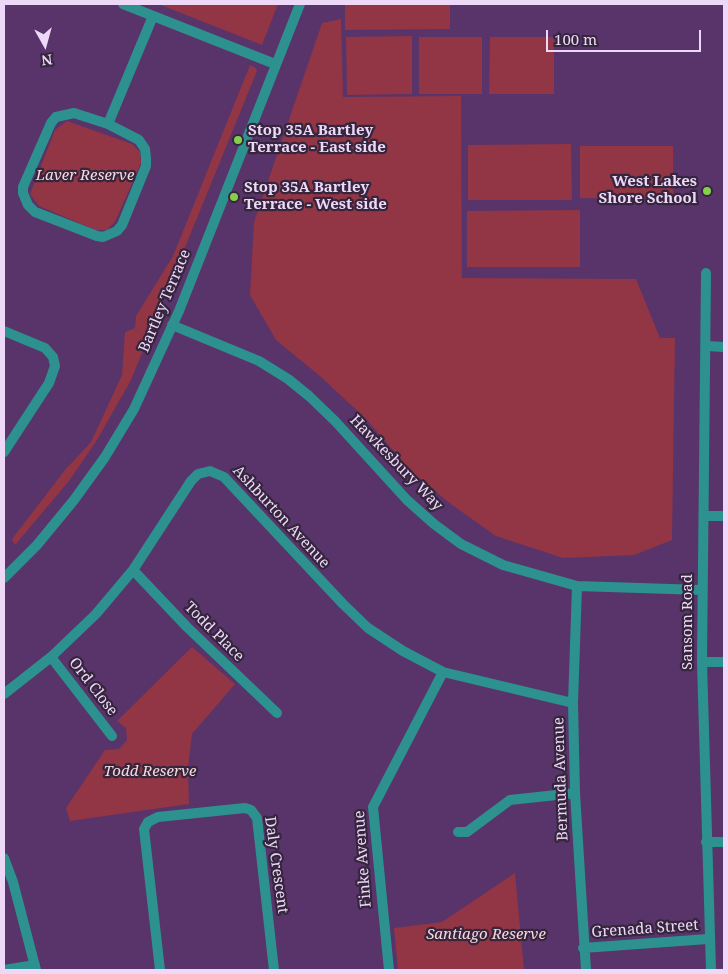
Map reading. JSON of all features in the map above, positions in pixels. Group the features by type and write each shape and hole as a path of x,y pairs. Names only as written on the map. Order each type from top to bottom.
{"street":[{"path":"123,4 275,64"},
{"name":"Bartley Terrace","path":"4,578 37,545 105,456 134,410 172,325 300,4"},
{"path":"108,124 153,16"},
{"path":"74,113 108,124 139,140 145,149 146,166 122,225 117,231 103,237 35,212 28,205 23,193 23,187 51,123 56,117 74,113"},
{"name":"Sansom Road","path":"706,273 702,662 708,939 711,970"},
{"name":"Hawkesbury Way","path":"172,325 259,361 288,379 335,421 407,500 434,524 461,544 503,565 577,586 702,590"},
{"path":"4,331 45,348 53,357 55,366 54,374 49,383 4,452"},
{"path":"706,346 724,347"},
{"name":"Ashburton Avenue","path":"4,694 51,657 96,614 133,570 198,474 216,472 224,477 343,604 368,628 403,652 443,672 573,703"},
{"path":"705,516 724,516"},
{"name":"Todd Place","path":"133,570 187,627 277,713"},
{"name":"Bermuda Avenue","path":"577,586 573,703 575,792 583,948 586,970"},
{"name":"Ord Close","path":"51,657 112,736"},
{"path":"702,662 724,662"},
{"name":"Finke Avenue","path":"389,970 372,807 443,672"},
{"path":"458,832 467,832 510,800 575,792"},
{"name":"Daly Crescent","path":"160,970 144,829 148,822 158,817 245,808 252,810 257,818 274,970"},
{"path":"706,842 724,842"},
{"path":"4,858 14,882 35,968 4,970"},
{"name":"Grenada Street","path":"583,948 708,939"}],"green space":[{"path":"158,4 278,4 262,45"},
{"path":"345,4 450,4 450,29 345,30"},
{"path":"341,19 343,97 461,96 462,278 636,279 660,338 675,338 672,540 634,555 563,558 496,536 452,505 412,472 366,419 321,377 276,340 250,295 254,222 322,23"},
{"path":"412,36 412,94 347,95 346,37"},
{"path":"419,37 482,37 482,94 419,94"},
{"path":"490,37 554,37 554,94 489,94"},
{"path":"250,65 256,68 257,71 131,380 97,440 69,481 15,545 12,539 65,470 91,442 122,375 125,332 135,328 136,316 173,256"},
{"name":"Laver Reserve","path":"67,121 132,144 140,152 141,163 115,222 107,230 95,230 39,206 30,194 55,130"},
{"path":"571,144 572,200 468,200 468,145"},
{"path":"580,146 673,146 673,199 580,198"},
{"path":"580,210 580,267 467,267 467,211"},
{"name":"Todd Reserve","path":"192,647 235,684 192,734 188,768 189,804 70,821 66,808 105,750 119,749 127,740 126,728 117,721"},
{"name":"Santiago Reserve","path":"515,873 524,970 398,970 394,928 442,922"}],"place":[{"name":"Stop 35A Bartley Terrace - East side","path":"238,140"},
{"name":"West Lakes Shore School","path":"707,191"},
{"name":"Stop 35A Bartley Terrace - West side","path":"234,197"}]}
